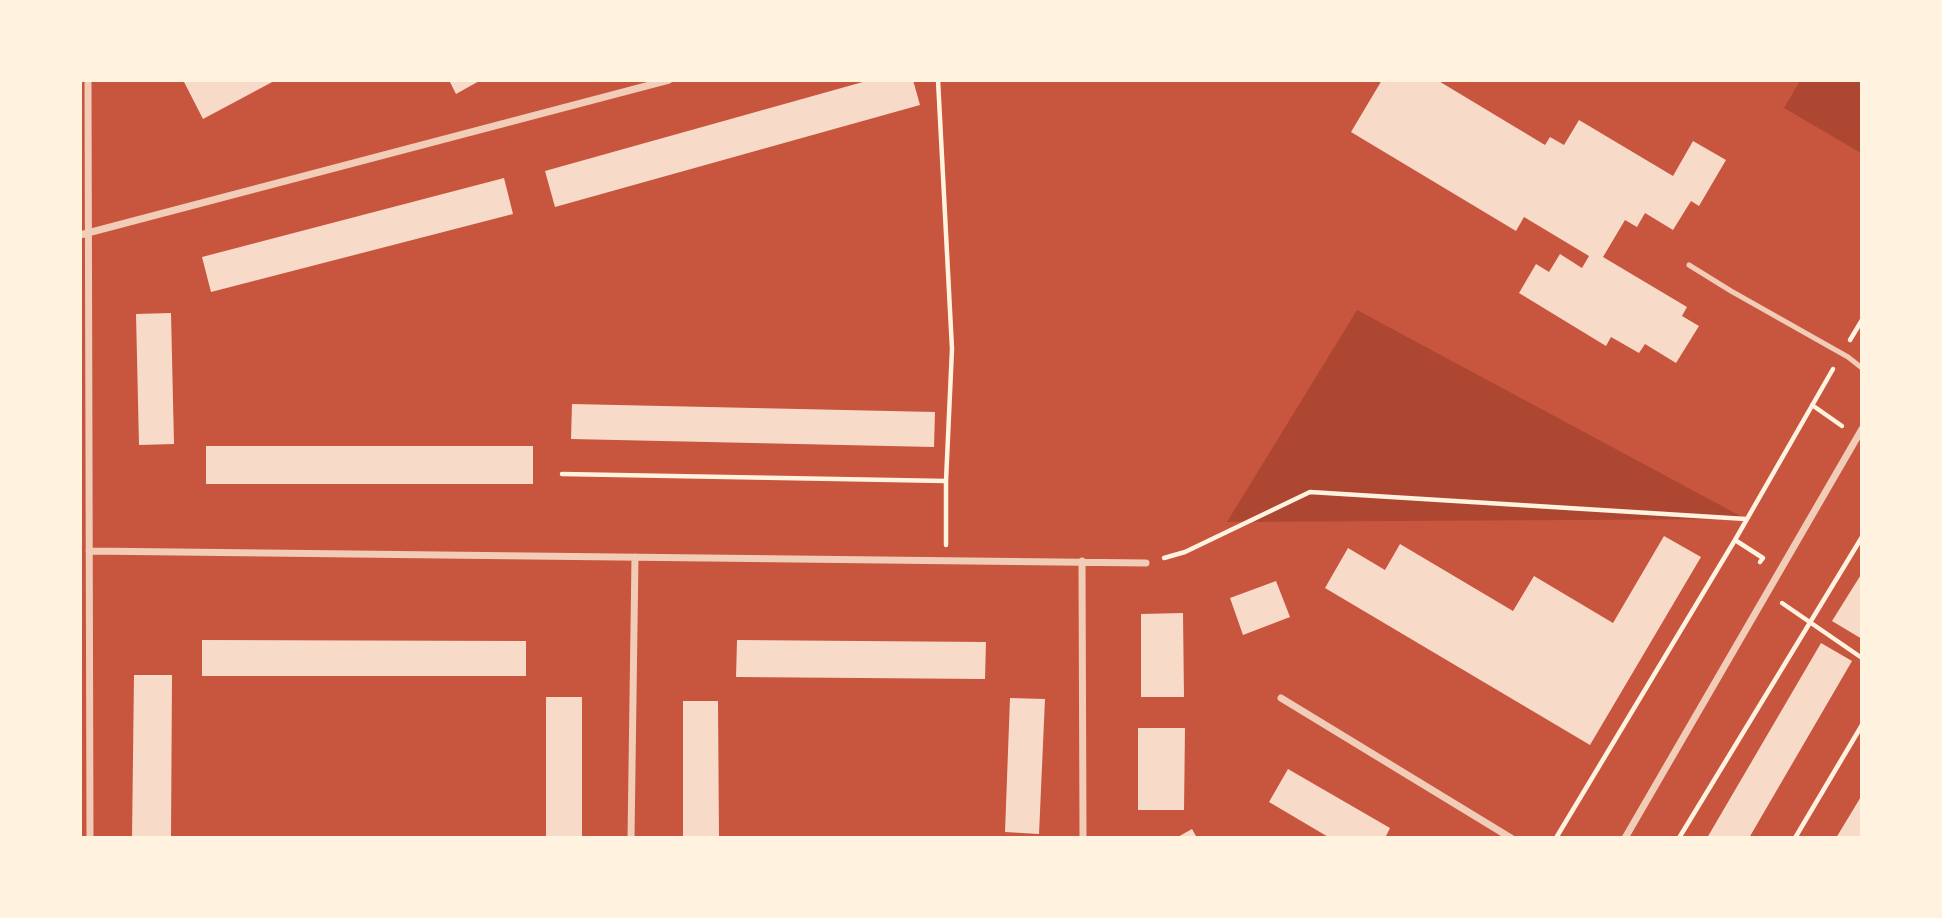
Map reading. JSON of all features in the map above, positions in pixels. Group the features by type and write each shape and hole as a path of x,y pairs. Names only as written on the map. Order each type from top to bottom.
{"street":[{"path":"88,80 85,234 89,838"},
{"path":"85,234 669,80"},
{"path":"1625,838 1861,429"},
{"path":"89,551 1146,563"},
{"path":"631,838 635,557"},
{"path":"1082,561 1083,838"},
{"path":"1281,698 1511,838"},
{"path":"80,762 89,762"}],"lane":[{"path":"1689,265 1842,354 1861,368"}],"path":[{"path":"937,80 952,349 946,481 946,561"},
{"path":"1556,838 1735,540 1861,320"},
{"path":"562,474 946,481"},
{"path":"1146,563 1185,552 1310,492 1746,519"},
{"path":"1679,838 1861,537"},
{"path":"1735,540 1763,558 1757,569"},
{"path":"1764,596 1787,604 1861,658"},
{"path":"1795,838 1861,724"}],"shaded area":[{"path":"1800,81 1861,81 1861,153 1784,108"},
{"path":"1357,310 1746,519 1227,522"}],"building":[{"path":"183,80 276,80 203,119"},
{"path":"449,80 481,80 456,94"},
{"path":"870,80 913,80 920,105 555,207 545,171"},
{"path":"1382,80 1437,80 1545,145 1550,137 1564,145 1579,120 1673,176 1693,141 1726,160 1699,206 1691,201 1673,230 1645,213 1637,227 1625,220 1603,257 1687,307 1682,316 1699,326 1676,363 1645,344 1639,353 1611,337 1606,346 1519,293 1536,264 1549,272 1560,254 1582,268 1589,256 1524,217 1516,231 1351,132"},
{"path":"504,178 513,214 211,292 202,257"},
{"path":"171,313 174,444 139,445 136,314"},
{"path":"572,404 935,412 934,447 571,439"},
{"path":"206,446 533,446 533,484 206,484"},
{"path":"1664,536 1701,557 1590,745 1325,588 1348,548 1385,570 1400,544 1513,611 1534,576 1613,623"},
{"path":"1862,573 1862,639 1832,621"},
{"path":"1276,581 1290,617 1243,635 1230,598"},
{"path":"1183,613 1184,697 1141,697 1141,614"},
{"path":"202,640 526,641 526,676 202,676"},
{"path":"737,640 986,642 985,679 736,677"},
{"path":"1821,643 1852,661 1749,838 1707,838"},
{"path":"134,675 172,675 171,838 132,838"},
{"path":"546,697 582,697 582,838 546,838"},
{"path":"1010,698 1045,699 1039,834 1005,832"},
{"path":"683,701 718,701 719,838 683,838"},
{"path":"1138,728 1185,728 1184,810 1138,810"},
{"path":"1288,769 1390,828 1385,838 1330,838 1269,802"},
{"path":"1862,795 1862,838 1836,838"},
{"path":"1192,829 1197,838 1176,838"}]}
